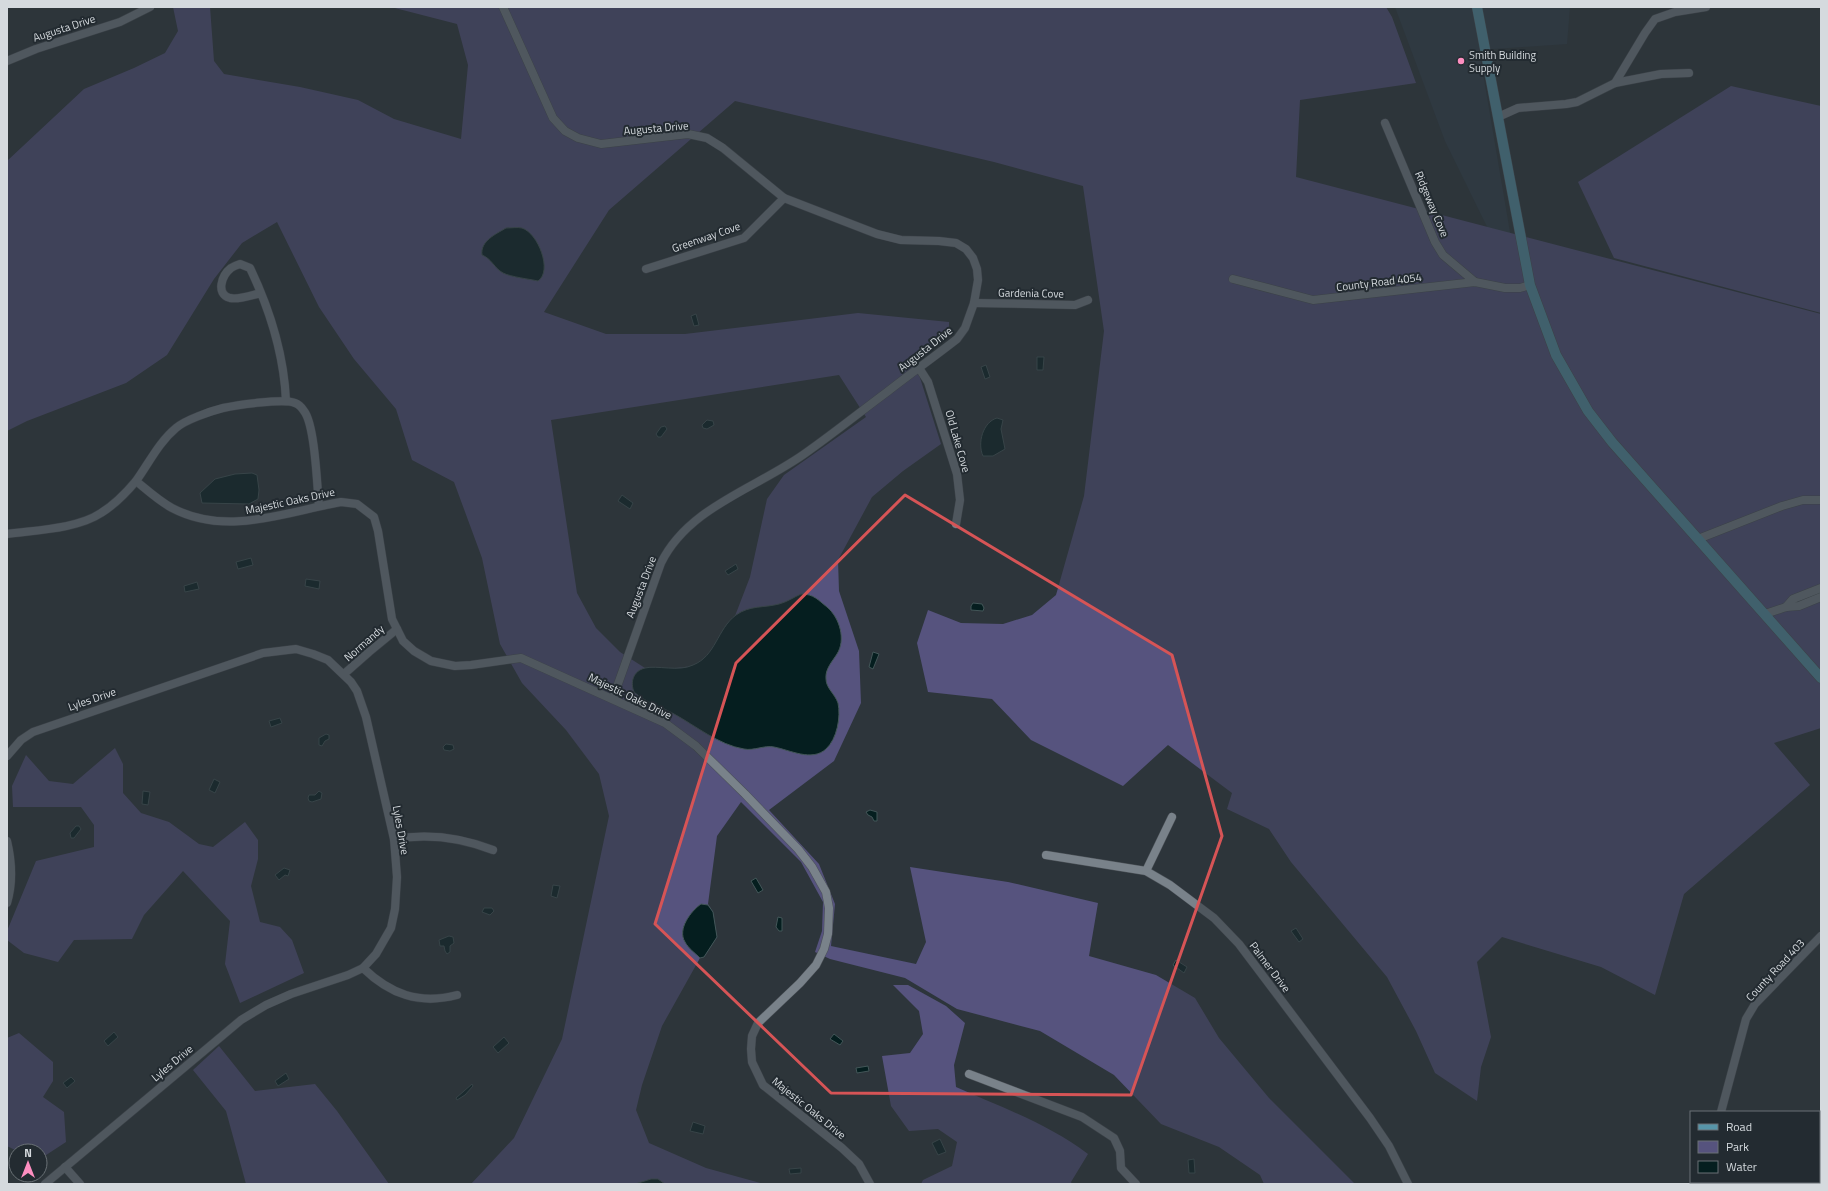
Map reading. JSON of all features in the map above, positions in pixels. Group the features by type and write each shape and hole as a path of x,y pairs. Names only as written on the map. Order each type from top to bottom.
{"main road":[{"path":"1477,7 1530,285 1556,355 1588,411 1612,442 1821,678"}],"street":[{"name":"Augusta Drive","path":"7,61 36,49 120,22 150,7"},
{"name":"Augusta Drive","path":"503,7 553,118 565,131 578,138 601,144 688,134 707,138 726,151 784,198 877,234 901,240 956,243 966,250 977,269 978,280 974,303 965,328 958,339 806,453 713,508 692,522 678,536 661,563 613,698"},
{"path":"1615,83 1655,19 1674,12 1706,7"},
{"path":"1498,117 1518,108 1577,102 1615,83 1661,74 1689,73"},
{"name":"Ridgeway Cove","path":"1385,123 1436,242 1444,254 1475,282"},
{"name":"Greenway Cove","path":"646,269 744,238 784,198"},
{"path":"261,293 229,298 224,296 222,292 222,281 231,268 240,264 246,265 250,268 261,293 283,366 286,401"},
{"name":"County Road 4054","path":"1233,280 1314,300 1475,282 1505,288 1520,288 1530,285"},
{"name":"Gardenia Cove","path":"974,303 1075,305 1088,300"},
{"name":"Old Lake Cove","path":"919,368 928,382 958,474 960,500 956,524"},
{"path":"7,534 58,527 80,522 91,518 114,504 136,481 166,437 177,426 223,408 286,401 300,406 308,418 312,437 319,506"},
{"name":"Majestic Oaks Drive","path":"136,481 172,508 193,517 213,522 249,522 341,502 351,502 364,508 374,517 380,538 392,619 403,641 414,651 431,661 455,666 521,658 613,698 665,723 696,746 798,849 820,879 826,892 829,908 828,934 824,949 816,965 758,1023 752,1036 752,1062 763,1086 842,1148 859,1164 870,1184"},
{"path":"1698,540 1782,506 1803,500 1821,500"},
{"path":"1786,607 1793,599 1821,588"},
{"path":"1765,614 1786,607 1799,606 1821,597"},
{"name":"Normandy","path":"344,674 397,629"},
{"name":"Lyles Drive","path":"7,756 21,740 33,732 262,653 296,649 328,660 344,674 357,691 366,716 394,839 397,877 391,928 376,954 363,968 348,975 291,994 266,1005 241,1020 45,1184"},
{"path":"1146,872 1172,817"},
{"path":"394,839 424,835 445,837 465,840 493,850"},
{"path":"7,841 11,867 11,882 7,903"},
{"name":"Palmer Drive","path":"1046,855 1146,872 1170,885 1214,918 1239,944 1370,1118 1389,1146 1408,1184"},
{"name":"County Road 403","path":"1721,1111 1746,1019 1756,1004 1821,936"},
{"path":"363,968 387,987 417,998 442,999 456,995"},
{"path":"969,1074 1082,1117 1114,1138 1120,1151 1121,1168 1136,1184"},
{"path":"65,1167 80,1184"}],"highlighted area":[{"path":"905,495 1172,655 1222,836 1131,1095 831,1093 655,924 736,663"}],"shaded area":[{"path":"1395,7 1570,7 1567,44 1479,50 1512,244 1496,245 1445,141"}],"green space":[{"path":"173,7 210,7 214,61 224,74 300,87 358,100 394,119 461,139 468,65 457,24 391,7 1386,7 1392,17 1416,83 1300,100 1296,177 1821,314 1821,728 1774,743 1810,785 1684,894 1655,995 1601,967 1502,937 1477,962 1491,1037 1481,1067 1477,1101 1435,1073 1416,1031 1387,977 1291,862 1269,829 1227,809 1232,793 1168,745 1123,786 1031,740 992,699 928,692 917,643 928,610 961,623 1003,624 1032,615 1056,595 1084,496 1104,331 1083,186 994,162 735,101 609,210 544,312 606,334 685,334 858,313 949,322 949,334 915,362 941,444 903,471 872,497 838,560 839,591 859,651 861,703 834,761 769,810 819,864 835,904 831,946 916,964 926,942 910,867 1008,882 1098,903 1089,956 1156,975 1195,998 1219,1038 1269,1098 1355,1184 1264,1184 1260,1175 1219,1147 1161,1124 1114,1075 1040,1031 957,1009 905,978 830,959 815,952 822,931 823,902 801,862 741,802 717,836 708,904 713,912 717,937 704,957 700,958 662,1026 642,1085 636,1110 649,1143 706,1168 764,1184 471,1184 514,1138 562,1039 609,816 599,774 566,730 522,683 500,644 482,558 454,482 412,460 396,409 354,359 319,307 277,222 242,243 214,279 167,355 126,383 27,421 7,431 7,161 84,89 165,53 178,31","holes":["839,375 866,417 784,475 767,499 750,577 735,616 721,633 712,650 702,660 693,666 676,668 645,668 620,652 596,628 577,593 551,420"]},
{"path":"1731,86 1821,106 1821,313 1614,258 1578,182"},
{"path":"115,748 123,764 123,793 141,813 169,822 199,844 213,847 245,822 258,840 258,859 251,886 260,922 280,927 292,940 304,973 240,1003 225,964 230,921 183,871 144,915 132,939 74,940 58,962 24,953 7,940 7,931 36,861 94,847 94,825 81,807 13,807 12,786 26,755 49,781 73,784"},
{"path":"893,985 908,985 946,1006 965,1023 954,1065 956,1087 1041,1125 1073,1143 1088,1154 1071,1182 1072,1184 921,1184 923,1180 952,1166 957,1142 938,1129 909,1131 891,1106 882,1056 910,1053 923,1034 919,1011"},
{"path":"19,1033 53,1062 53,1081 43,1097 64,1112 66,1142 48,1154 48,1143 8,1143 7,1146 7,1038"},
{"path":"219,1046 255,1091 315,1084 337,1111 389,1184 246,1184 226,1111 193,1070"}],"water":[{"path":"506,228 522,228 528,231 538,244 544,261 544,269 542,276 538,281 515,277 503,273 482,255 482,250 486,242 493,235"},
{"path":"696,314 699,325 694,326 691,316"},
{"path":"1037,357 1044,357 1043,370 1037,370"},
{"path":"986,365 990,377 985,379 981,367"},
{"path":"997,418 1003,420 1001,429 1005,449 993,456 983,456 981,451 982,434 988,424"},
{"path":"707,420 713,421 714,425 707,429 703,428 702,425"},
{"path":"665,426 667,429 661,437 658,437 656,434 661,427"},
{"path":"252,473 257,475 259,490 258,499 249,504 202,503 200,493 215,479 235,474"},
{"path":"622,495 633,503 630,509 618,501"},
{"path":"251,558 253,565 238,569 236,562"},
{"path":"736,564 738,569 728,575 725,571"},
{"path":"306,579 320,581 319,589 305,586"},
{"path":"197,582 199,589 185,592 184,586"},
{"path":"801,594 816,598 832,612 838,623 841,636 840,648 829,666 826,675 827,685 838,703 839,715 837,728 830,745 820,753 808,755 774,747 744,749 735,747 726,744 674,714 643,699 634,692 632,684 634,677 635,674 641,669 650,667 681,668 693,665 701,661 707,655 724,627 736,615 752,608 782,603"},
{"path":"973,603 982,604 984,608 983,611 971,610"},
{"path":"873,652 879,654 873,669 869,667"},
{"path":"280,718 282,723 271,727 269,721"},
{"path":"326,734 329,735 329,739 325,741 322,746 319,745 319,738"},
{"path":"446,744 453,745 454,749 450,751 444,750 443,747"},
{"path":"214,779 220,782 215,793 209,790"},
{"path":"143,791 150,792 148,805 142,804"},
{"path":"319,791 322,793 321,799 312,802 309,801 309,795 315,795"},
{"path":"870,810 877,812 877,821 874,821 866,812"},
{"path":"76,826 79,826 81,829 74,838 71,838 70,833"},
{"path":"284,868 290,870 288,876 285,875 279,880 275,875"},
{"path":"756,878 763,890 758,893 751,881"},
{"path":"553,885 560,886 557,898 551,896"},
{"path":"701,904 708,905 713,912 717,937 704,957 700,958 686,944 683,937 683,932 689,916"},
{"path":"484,908 492,908 494,911 490,915 482,912"},
{"path":"778,917 782,918 782,931 779,931 776,927"},
{"path":"1296,928 1303,939 1299,942 1291,931"},
{"path":"449,936 453,937 454,943 450,946 450,952 447,954 444,946 440,946 439,940"},
{"path":"1176,960 1187,967 1184,973 1173,965"},
{"path":"114,1032 118,1037 108,1046 104,1041"},
{"path":"834,1034 843,1041 840,1045 830,1039"},
{"path":"504,1037 509,1043 498,1053 493,1047"},
{"path":"868,1066 869,1071 857,1073 856,1068"},
{"path":"286,1073 289,1079 278,1086 275,1081"},
{"path":"71,1077 75,1081 67,1088 63,1083"},
{"path":"472,1084 473,1086 465,1095 457,1100 456,1098"},
{"path":"693,1122 705,1126 703,1134 690,1131"},
{"path":"940,1139 946,1152 938,1155 932,1143"},
{"path":"1194,1159 1195,1173 1189,1173 1188,1160"},
{"path":"801,1168 801,1173 790,1174 789,1169"},
{"path":"651,1179 658,1179 665,1184 635,1184"}],"place":[{"name":"Smith Building Supply","path":"1461,61"}]}
